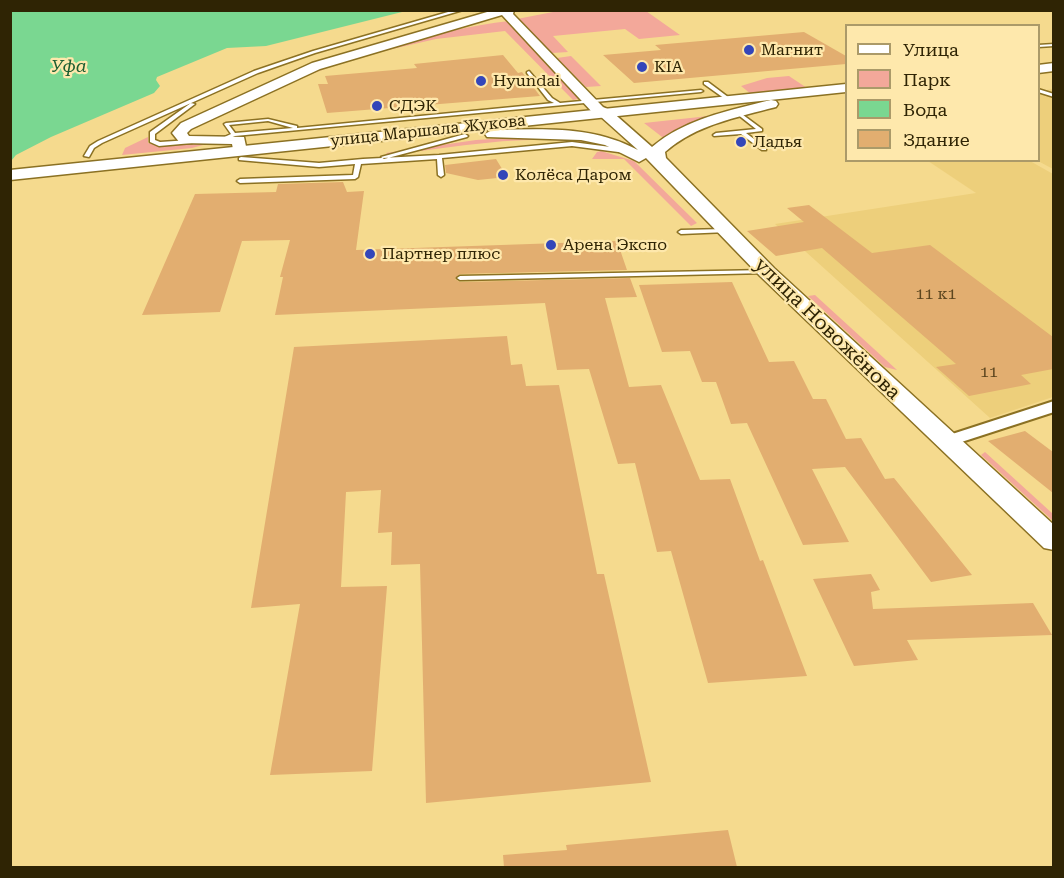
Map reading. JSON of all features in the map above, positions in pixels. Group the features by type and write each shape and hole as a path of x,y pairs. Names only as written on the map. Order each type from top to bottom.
{"main road":[{"name":"улица Маршала Жукова","path":"234,146 492,134 730,100 845,88"},
{"name":"улица Маршала Жукова","path":"10,184 234,146 771,104 845,96"},
{"name":"улица Маршала Жукова","path":"10,176 119,167"}],"street":[{"name":"улица Новожёнова","path":"508,10 507,14 598,110 669,170 767,273 1053,541"},
{"path":"234,146 193,142 185,140 179,133 186,126 298,73 365,51 508,10"},
{"path":"669,170 659,159 657,151 664,143 704,125 771,104"},
{"path":"492,134 558,134 587,137 610,143 669,170"},
{"path":"946,442 977,434 1053,406"}],"lane":[{"path":"87,156 92,147 100,142 256,72 314,52 461,10"},
{"path":"529,72 550,99 560,105"},
{"path":"706,82 730,100"},
{"path":"234,146 302,129 700,91"},
{"path":"193,142 159,144 152,141 152,133 207,93"},
{"path":"716,135 760,130 739,113"},
{"path":"234,146 226,124 268,120 302,129"},
{"path":"742,132 764,149"},
{"path":"358,163 465,136"},
{"path":"234,146 320,165 439,157 572,144 627,151"},
{"path":"439,157 441,175"},
{"path":"240,181 355,177 358,163"},
{"path":"681,232 727,231"},
{"path":"460,278 767,273"}],"shaded area":[{"path":"1053,89 1053,169 1040,162 1040,91"},
{"path":"930,162 1032,162 1053,174 1053,397 990,418 775,224 976,193"}],"green space":[{"path":"558,11 646,11 680,35 639,39 625,29 553,36 568,52 552,53 517,19"},
{"path":"509,21 583,98 573,100 505,31 436,39 363,56 454,30"},
{"path":"571,56 601,86 586,87 557,58"},
{"path":"789,76 807,88 751,94 741,86 767,78"},
{"path":"718,115 666,140 644,123"},
{"path":"558,135 610,144 610,147 582,142 526,140 471,144 388,155 386,153 476,140"},
{"path":"148,137 148,143 162,146 214,142 192,148 122,155 125,148"},
{"path":"601,151 634,161 697,223 691,226 624,159 592,159 597,152"},
{"path":"815,295 897,370 885,367 808,296"},
{"path":"985,452 1053,514 1053,521 981,455"}],"water":[{"name":"Уфа","path":"11,11 406,11 266,46 227,48 157,77 156,80 160,86 154,93 51,137 16,155 11,161"}],"building":[{"name":"Магнит","path":"804,32 845,55 845,64 634,83 603,55 661,50 655,45"},
{"path":"503,55 518,73 522,72 540,96 327,113 318,84 328,84 325,76 417,68 414,64"},
{"path":"496,159 507,177 478,180 446,173 445,165"},
{"path":"343,182 347,192 364,191 356,250 617,241 627,270 460,274 455,279 460,282 630,278 637,297 605,298 629,387 661,385 700,480 730,479 760,561 763,560 807,676 708,683 671,551 657,552 635,463 618,464 589,369 557,370 545,303 275,315 283,277 280,277 290,240 242,241 220,312 142,315 195,194 276,192 278,184"},
{"path":"809,205 872,253 930,245 1053,337 1053,369 1021,375 1031,384 969,396 936,367 956,364 822,248 776,256 747,231 804,222 787,208"},
{"path":"732,282 769,362 794,361 813,399 826,399 846,439 861,438 885,479 894,478 972,575 931,582 845,467 812,469 849,542 803,545 747,423 731,424 716,382 702,382 690,351 662,352 639,285"},
{"path":"507,336 511,365 522,364 526,386 559,385 597,574 604,574 651,782 426,803 420,564 391,565 392,532 378,533 381,490 346,492 341,587 387,586 372,771 270,775 300,604 251,608 294,347"},
{"path":"1025,431 1053,452 1053,493 988,441"},
{"path":"871,574 880,590 871,592 873,609 1033,603 1052,635 907,640 918,660 854,666 813,579"},
{"path":"728,830 737,867 504,867 503,855 567,850 566,845"}],"place":[{"name":"Магнит","path":"749,50"},
{"name":"KIA","path":"642,67"},
{"name":"Hyundai","path":"481,81"},
{"name":"СДЭК","path":"377,106"},
{"name":"Ладья","path":"741,142"},
{"name":"Колёса Даром","path":"503,175"},
{"name":"Арена Экспо","path":"551,245"},
{"name":"Партнер плюс","path":"370,254"}]}
